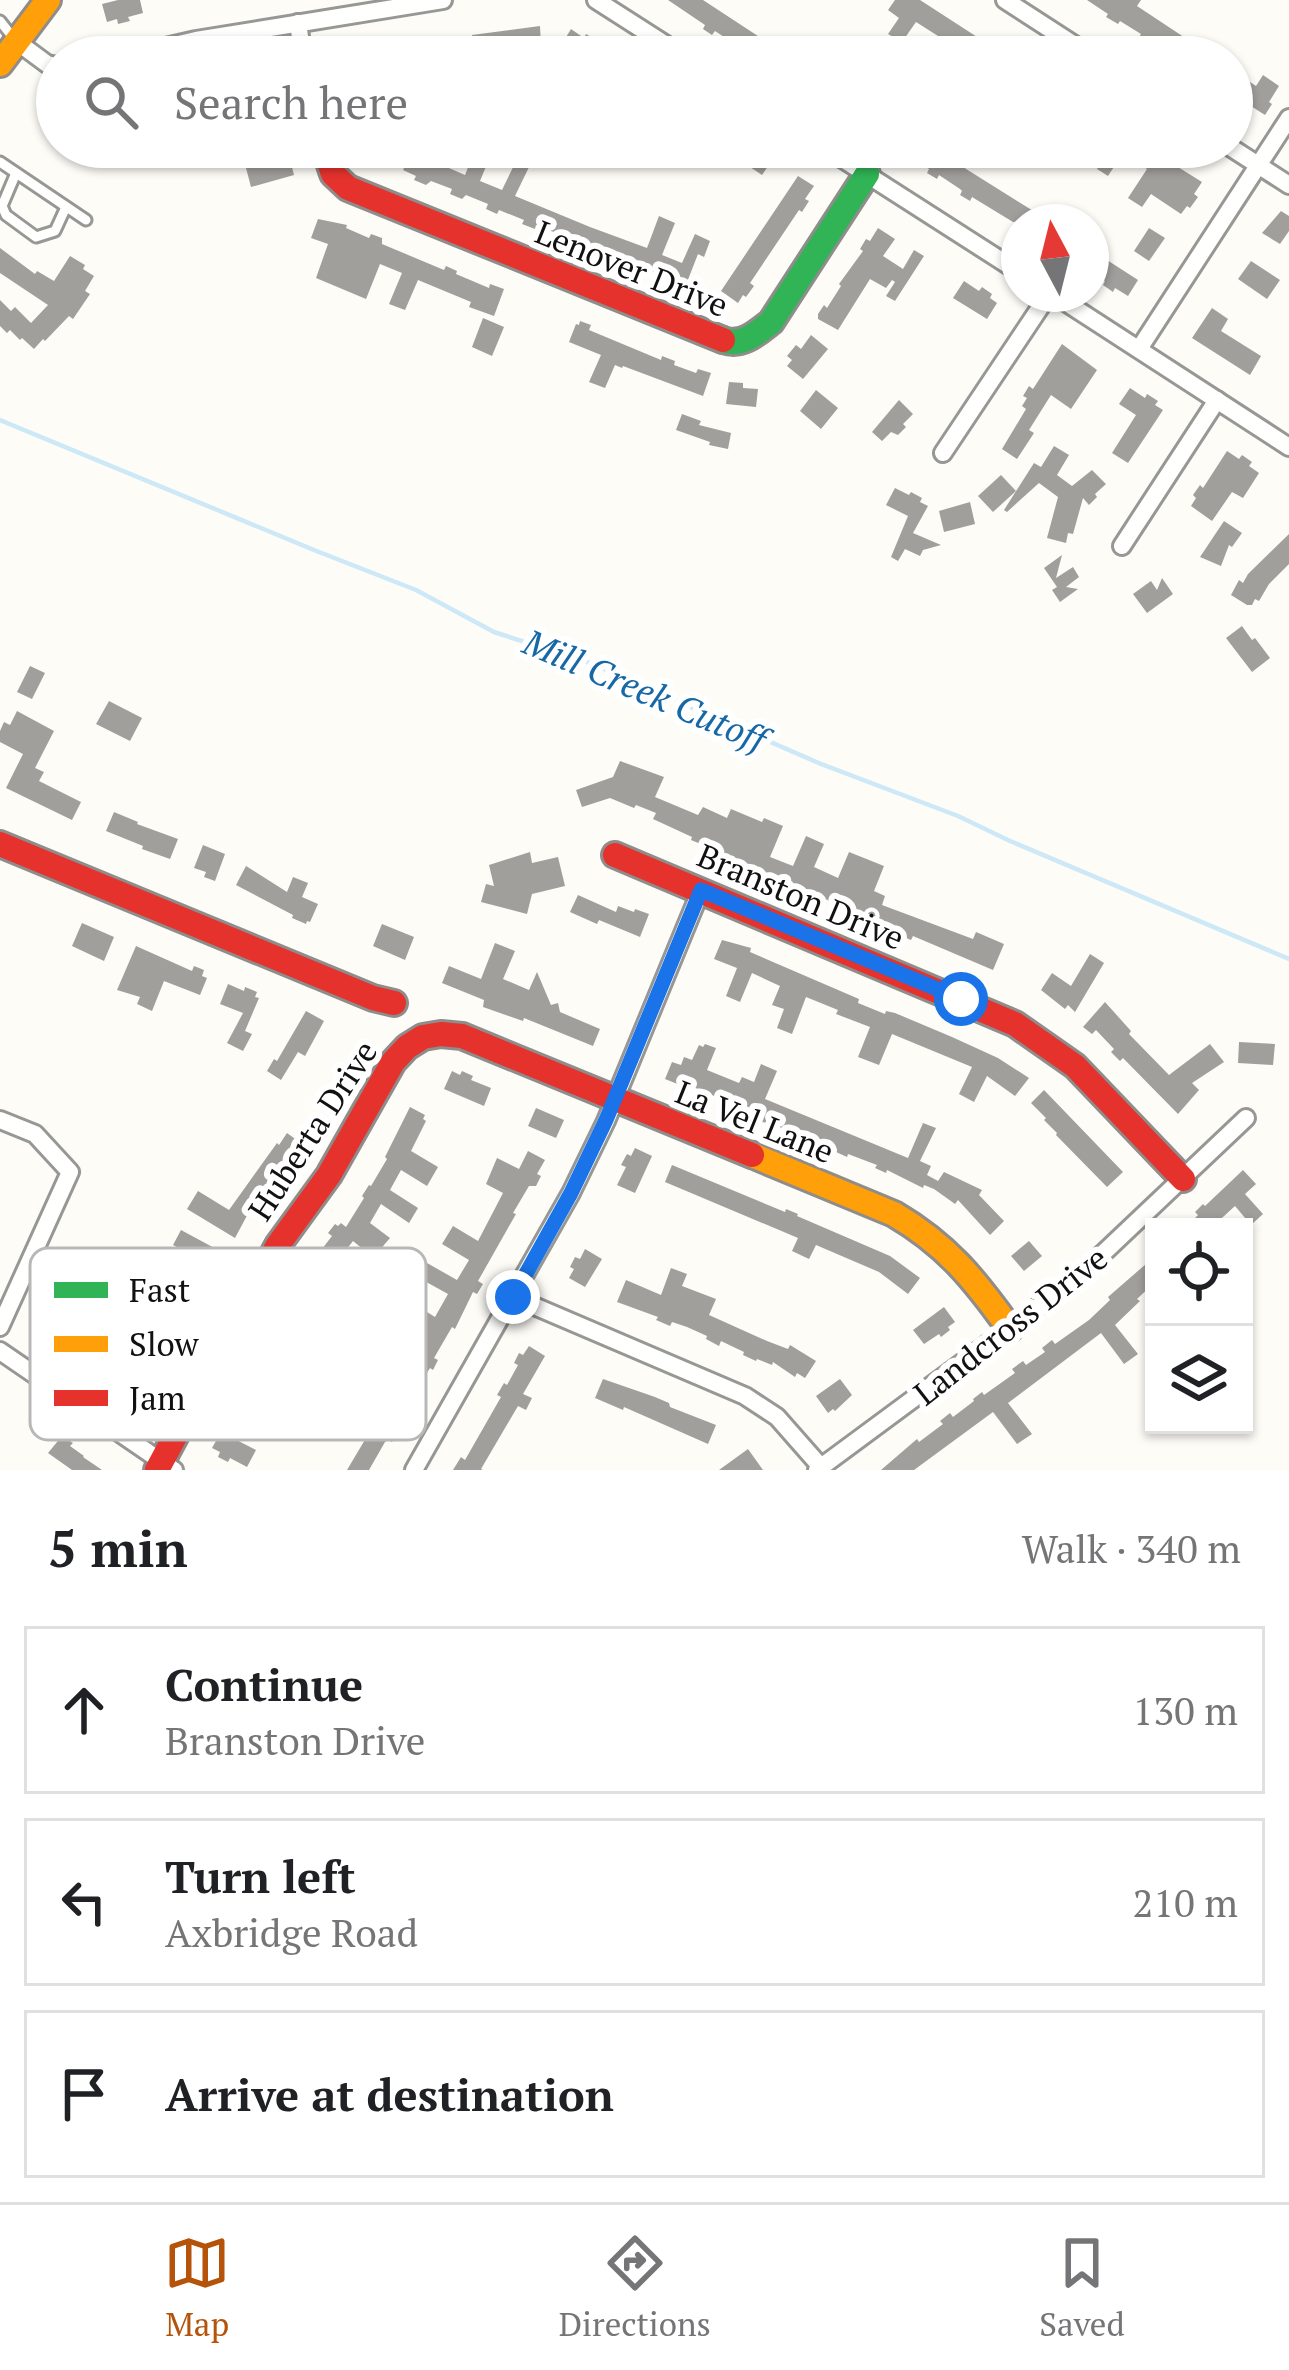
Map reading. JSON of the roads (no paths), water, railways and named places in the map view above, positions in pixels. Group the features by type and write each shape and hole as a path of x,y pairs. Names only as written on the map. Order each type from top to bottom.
{"street":[{"path":"0,64 8,31 48,0"},
{"path":"220,36 442,0"},
{"path":"596,0 653,36"},
{"path":"1005,0 1061,36"},
{"path":"298,23 300,36"},
{"path":"8,31 36,55"},
{"path":"1139,350 1289,118"},
{"path":"1253,163 1289,184"},
{"name":"Lenover Drive","path":"331,168 348,188 729,343 751,338 771,322 867,175"},
{"path":"856,168 1001,261"},
{"path":"944,453 1039,312"},
{"path":"1079,312 1289,447"},
{"path":"1122,546 1217,400"},
{"path":"0,844 394,1003"},
{"name":"Branston Drive","path":"615,855 1015,1024 1076,1066 1183,1179"},
{"path":"414,1470 571,1193 701,890"},
{"name":"La Vel Lane","path":"436,1033 462,1036 923,1229 969,1272 1010,1329"},
{"name":"Huberta Drive","path":"276,1248 329,1175 392,1061 416,1038 436,1033"},
{"name":"Landcross Drive","path":"819,1468 1078,1277 1246,1118"},
{"path":"0,1120 35,1134 70,1172 36,1248"},
{"path":"0,1327 30,1261"},
{"path":"513,1297 745,1396 777,1417 819,1468"},
{"path":"0,1351 30,1372"},
{"path":"126,1440 164,1467"},
{"name":"Huberta Drive","path":"164,1467 178,1440"}],"lane":[{"path":"0,162 86,220"},
{"path":"16,173 2,206 36,237 55,231 66,207"}],"waterway":[{"name":"Mill Creek Cutoff","path":"0,420 416,590 494,632 590,663 1289,959"}]}
